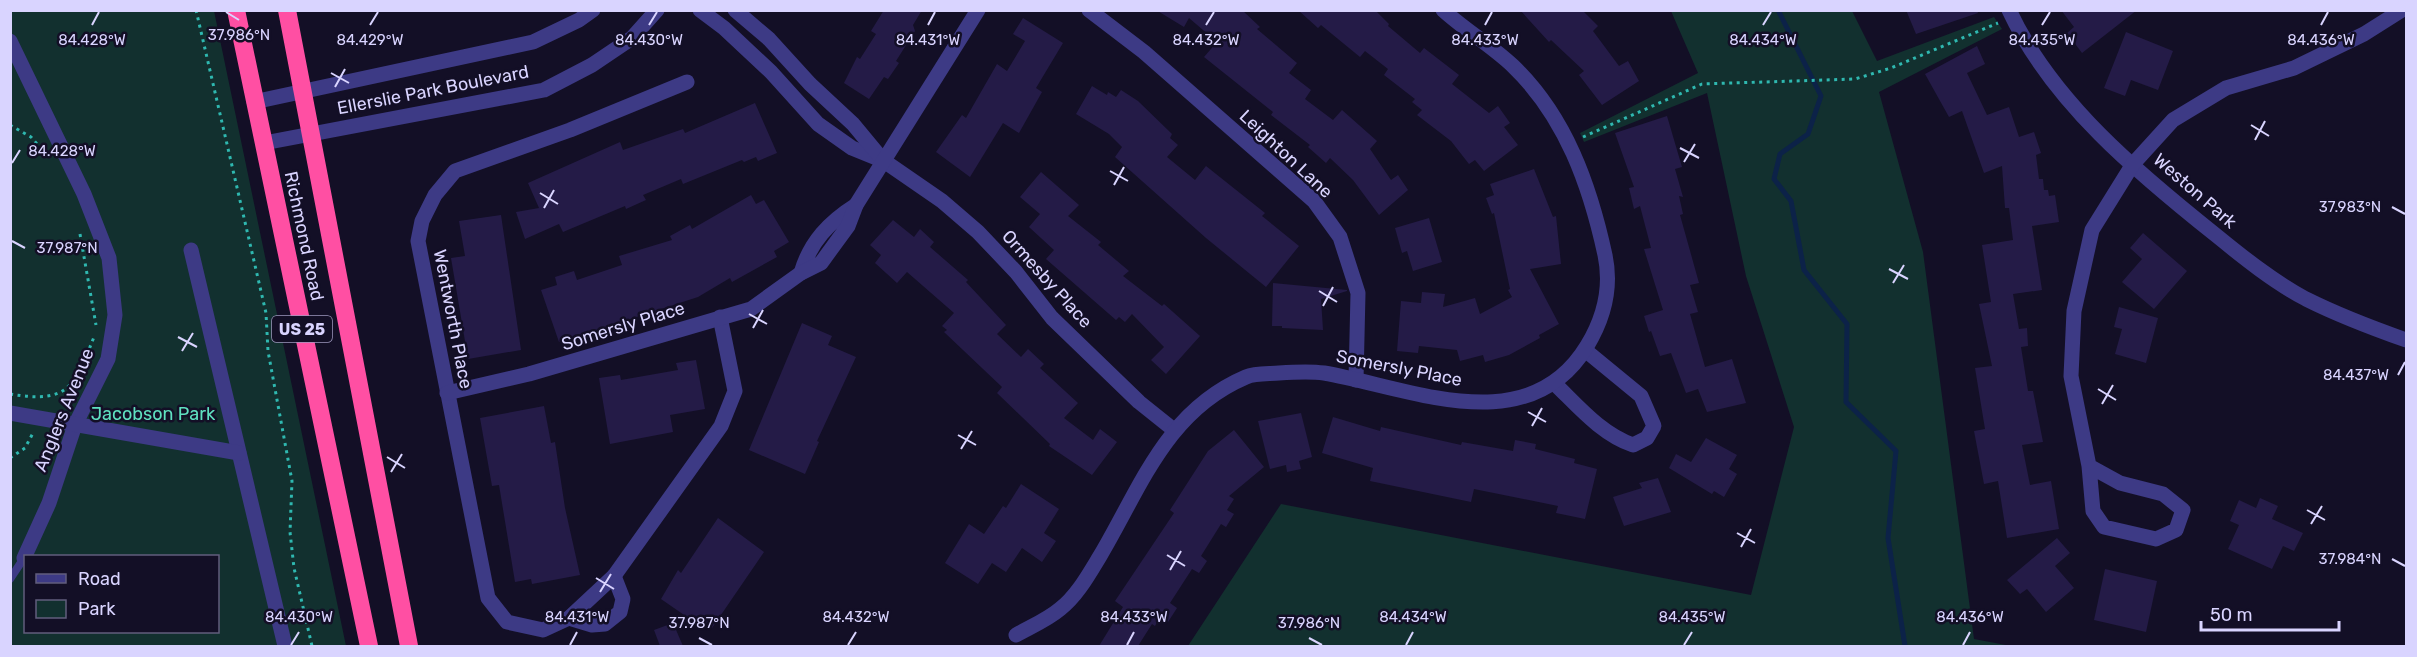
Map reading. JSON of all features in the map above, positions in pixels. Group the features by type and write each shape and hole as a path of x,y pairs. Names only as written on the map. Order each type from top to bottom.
{"highway":[{"name":"Richmond Road","path":"236,10 369,646"},
{"name":"Richmond Road","path":"287,10 409,646"}],"street":[{"name":"Ellerslie Park Boulevard","path":"255,102 533,42 579,20 593,10"},
{"name":"Ellerslie Park Boulevard","path":"264,143 544,90 592,65 632,38 657,10"},
{"name":"Ormesby Place","path":"700,10 724,28 771,72 818,124 852,148 884,161 942,201 978,232 1016,272 1052,318 1139,402 1174,430"},
{"name":"Ormesby Place","path":"735,10 769,39 810,84 853,124 884,161"},
{"name":"Somersly Place","path":"447,393 529,374 751,309 801,273 807,253 820,234 836,217 856,205 978,10"},
{"name":"Leighton Lane","path":"1089,10 1144,52 1314,201 1340,237 1358,293 1356,380"},
{"name":"Somersly Place","path":"1016,635 1060,609 1082,585 1131,504 1161,446 1187,415 1208,399 1248,376 1321,372 1443,400 1478,402 1519,399 1554,384 1577,362 1597,331 1607,299 1608,272 1597,218 1570,143 1547,107 1513,66 1443,10"},
{"path":"2089,466 2120,483 2163,494 2183,510 2176,530 2156,539 2104,527 2093,511 2089,466 2071,376 2074,311 2092,230 2133,164 2173,120 2226,88 2294,68 2364,34 2402,10"},
{"name":"Weston Park","path":"2011,13 2025,44 2072,103 2173,202 2243,257 2304,298 2368,327 2406,340"},
{"name":"Anglers Avenue","path":"10,40 84,194 109,258 115,315 108,359 75,425 49,503 17,561"},
{"name":"Wentworth Place","path":"687,82 570,130 455,171 435,195 422,221 418,241 488,598 507,622 543,630 569,618 614,576 721,426 735,391 720,317"},
{"path":"190,250 285,646"},
{"path":"1554,384 1597,425 1619,441 1633,445 1647,438 1654,426 1641,396 1585,350"},
{"path":"10,413 239,453"},
{"path":"569,618 592,625 605,624 620,612 623,599 614,576"}],"lane":[{"path":"10,579 17,561"}],"path":[{"path":"195,10 266,313 268,351 292,481 290,532 294,568 312,646"},
{"path":"1570,143 1659,101 1702,84 1855,79 1891,68 1985,30 2011,13"},
{"path":"10,125 31,137 46,155"},
{"path":"10,394 34,398 54,396 77,380 97,329 80,233"}],"green space":[{"name":"Jacobson Park","path":"10,11 214,11 346,646 11,646"},
{"path":"1671,11 1852,11 1877,61 1994,17 2002,29 1879,92 1923,252 1974,639 2011,646 1188,646 1281,504 1751,595 1794,427 1746,276 1707,93 1584,142 1580,133 1698,73"}],"building":[{"path":"884,10 922,10 913,25 915,31 896,61 899,63 888,79 884,77 869,99 844,83 857,57 860,59 876,34 871,31"},
{"path":"1156,10 1242,10 1260,27 1257,29 1297,63 1289,73 1311,90 1305,99 1333,120 1342,110 1377,141 1370,149 1391,180 1398,175 1408,190 1379,215 1353,180 1330,158 1326,163 1308,147 1310,145 1271,115 1273,112 1204,57 1217,42 1189,18 1184,27"},
{"path":"1298,10 1375,10 1389,24 1388,26 1420,53 1424,48 1459,75 1452,84 1489,113 1498,106 1510,123 1504,127 1518,145 1484,171 1475,160 1469,164 1451,141 1417,115 1422,110 1412,102 1415,99 1384,75 1388,69 1365,51 1360,57 1321,25 1318,28"},
{"path":"1520,10 1582,10 1598,26 1593,31 1619,66 1628,61 1639,81 1602,105 1579,75 1584,71 1551,40 1549,42"},
{"path":"1906,10 1977,10 1978,13 1916,34"},
{"path":"2061,10 2137,10 2082,53 2067,33 2074,27"},
{"path":"1023,18 1063,43 1036,88 1042,92 1019,133 1003,123 970,177 936,152 962,115 966,118 997,64 1007,71 1025,41 1013,34"},
{"path":"2126,32 2173,51 2158,90 2131,80 2125,96 2104,88"},
{"path":"1977,46 1985,64 1967,73 1987,115 2009,107 2019,137 2034,132 2041,153 2036,155 2039,179 2043,179 2044,190 2048,190 2049,196 2055,195 2059,222 2032,226 2042,290 2013,294 2019,329 2027,328 2028,346 2021,347 2028,391 2033,391 2043,442 2022,445 2030,485 2051,481 2059,529 2007,538 1998,481 1984,484 1974,431 1985,429 1975,368 1992,366 1979,304 1991,302 1982,245 2013,240 2009,208 2005,208 2002,166 1984,173 1962,111 1949,117 1925,74"},
{"path":"1092,86 1107,95 1108,92 1116,97 1121,90 1138,101 1172,134 1170,138 1178,145 1167,157 1195,180 1206,166 1265,213 1262,216 1299,246 1266,287 1206,238 1115,157 1122,147 1109,134 1076,114"},
{"path":"755,103 777,153 758,161 756,157 744,162 742,160 683,184 681,179 643,195 646,200 626,209 625,206 563,232 559,224 525,239 516,212 539,208 528,183 620,142 623,150 683,129 685,133"},
{"path":"1667,116 1682,167 1675,169 1683,197 1679,196 1683,214 1680,215 1699,283 1690,285 1698,312 1690,314 1705,367 1732,359 1746,403 1707,412 1698,389 1686,393 1671,353 1660,356 1651,331 1649,332 1644,316 1663,310 1644,249 1651,248 1640,206 1634,209 1629,188 1634,187 1615,133"},
{"path":"1534,169 1553,217 1556,216 1561,264 1530,269 1559,324 1539,335 1540,338 1509,355 1485,362 1483,355 1460,361 1457,350 1419,346 1418,353 1397,351 1401,301 1421,303 1422,292 1445,294 1443,307 1475,298 1480,314 1512,297 1508,290 1510,289 1494,213 1492,214 1486,198 1494,195 1490,184"},
{"path":"1041,172 1079,205 1068,216 1101,242 1098,245 1129,271 1123,276 1162,306 1164,304 1200,336 1166,374 1151,360 1164,347 1132,314 1125,322 1119,317 1116,320 1046,259 1054,250 1029,227 1040,214 1020,197"},
{"path":"751,195 756,204 764,200 789,242 774,251 777,257 732,282 730,278 698,297 559,342 541,290 557,285 555,277 574,271 577,280 622,265 619,256 672,240 670,236 690,225 692,229"},
{"path":"501,215 521,350 468,359 451,258 465,256 459,221"},
{"path":"1429,218 1442,262 1413,271 1407,251 1402,253 1395,228"},
{"path":"893,220 914,237 920,229 934,242 930,247 968,280 966,282 1006,325 997,334 1021,357 1028,349 1044,364 1040,368 1078,403 1064,418 1093,440 1100,429 1117,442 1092,475 1049,446 1050,444 997,393 1002,387 944,332 947,330 942,326 954,313 907,272 897,283 875,263 881,255 870,245"},
{"path":"2143,233 2187,271 2154,309 2122,282 2142,259 2130,248"},
{"path":"1273,283 1347,291 1321,299 1323,330 1282,328 1282,326 1272,326"},
{"path":"2119,307 2158,318 2146,363 2115,354 2122,329 2114,327"},
{"path":"802,323 832,336 828,345 856,357 817,441 819,442 805,474 749,450"},
{"path":"696,360 705,409 670,415 673,432 610,444 599,378 620,375 621,380 678,370 676,363"},
{"path":"544,406 551,443 555,442 565,508 580,575 532,584 531,579 515,582 499,485 492,486 480,418"},
{"path":"1301,413 1312,457 1299,461 1301,469 1287,472 1286,465 1270,469 1258,421"},
{"path":"1333,417 1380,431 1381,427 1461,445 1462,442 1513,451 1515,440 1536,444 1535,449 1575,459 1574,463 1597,469 1585,519 1556,513 1558,506 1474,489 1471,502 1370,481 1373,468 1322,453"},
{"path":"1234,430 1264,467 1229,496 1234,499 1227,510 1234,514 1226,527 1221,524 1201,556 1207,561 1199,573 1192,569 1170,603 1177,608 1168,622 1160,616 1155,626 1152,624 1138,646 1099,646 1123,607 1115,601 1174,513 1170,510 1208,451"},
{"path":"1706,438 1737,455 1729,469 1737,474 1724,497 1714,491 1712,494 1669,468 1676,454 1691,462"},
{"path":"1658,478 1671,512 1624,526 1613,497 1642,488 1639,483"},
{"path":"1021,484 1059,509 1044,533 1056,541 1042,562 1022,548 1006,572 992,563 978,584 945,563 969,524 984,534 1003,506 1006,508"},
{"path":"2260,498 2278,506 2272,519 2303,533 2294,551 2283,546 2272,569 2228,549 2239,525 2230,521 2239,500 2256,508"},
{"path":"718,518 764,552 712,628 702,621 700,626 661,599 678,570 681,573"},
{"path":"2057,538 2070,553 2055,566 2074,588 2046,612 2027,589 2020,594 2007,580"},
{"path":"2105,569 2157,581 2146,632 2094,620"},
{"path":"673,623 683,646 660,646 654,630"}],"waterway":[{"path":"1778,10 1821,96 1808,134 1780,154 1774,179 1791,201 1804,270 1847,324 1846,402 1896,451 1888,538 1905,646"}]}
